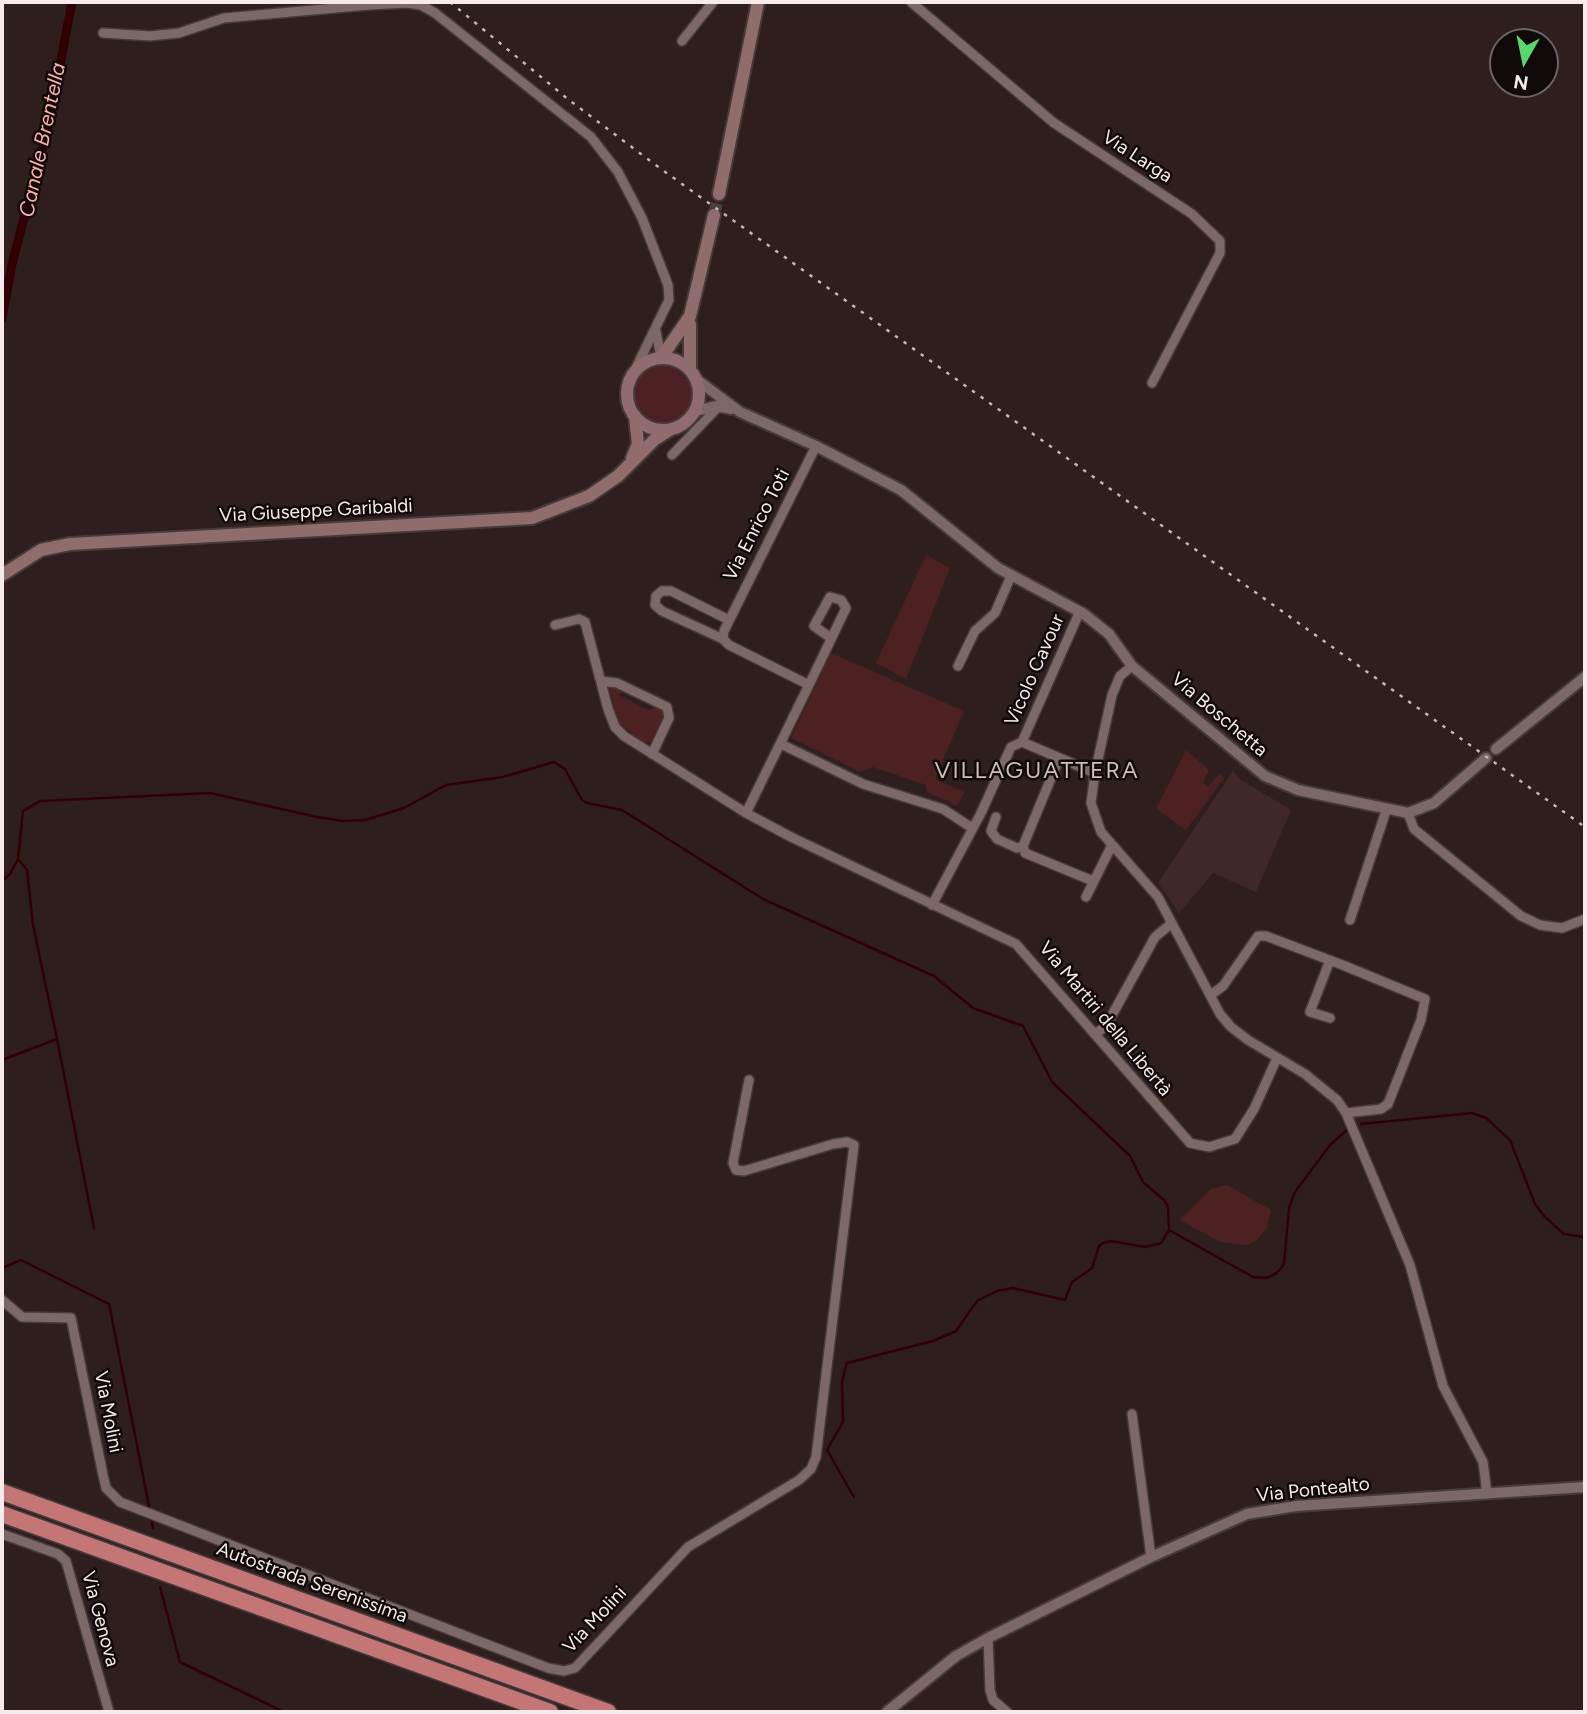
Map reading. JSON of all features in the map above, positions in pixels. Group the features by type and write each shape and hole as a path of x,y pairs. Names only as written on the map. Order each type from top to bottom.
{"highway":[{"name":"Autostrada Serenissima","path":"2,1492 608,1712"},
{"path":"2,1514 550,1712"}],"main road":[{"path":"719,194 758,2"},
{"path":"635,416 651,428 671,429 681,426 695,411 699,389 693,374 687,338 714,215"},
{"path":"661,358 676,341 690,316"},
{"path":"626,468 638,444 635,416 627,397 631,378 643,363 661,358 681,362 693,374"},
{"name":"Via Giuseppe Garibaldi","path":"2,575 41,550 70,544 532,518 589,496 626,468 654,440 671,429"}],"street":[{"path":"682,41 713,2"},
{"name":"Via Larga","path":"911,2 1054,123 1192,214 1220,241 1220,253 1152,383"},
{"path":"103,33 150,36 179,33 224,18 369,5 407,3 421,5 435,13 603,148 642,218 668,285 669,300 631,378"},
{"path":"656,330 662,340 676,341"},
{"path":"656,330 661,358"},
{"path":"693,374 721,404"},
{"path":"695,411 721,404"},
{"path":"672,455 721,404"},
{"name":"Via Boschetta","path":"721,404 816,446 901,490 935,514 979,555 1011,576 1080,611 1109,634 1132,666 1265,776 1298,790 1362,802 1386,811 1408,813"},
{"name":"Via Enrico Toti","path":"723,639 729,620 816,446"},
{"path":"958,666 975,631 995,613 1011,576"},
{"path":"729,620 671,591 662,591 656,596 655,605 662,611 723,639 809,685"},
{"path":"746,813 846,608 836,597 827,598 814,626 831,638"},
{"name":"Vicolo Cavour","path":"932,905 1011,747 1022,742 1080,611"},
{"name":"Via Martiri della Libertà","path":"555,625 579,619 585,622 615,727 652,754 746,813 1016,944 1182,1136 1191,1143 1209,1147 1235,1139 1254,1109 1277,1058"},
{"path":"1132,666 1120,676 1112,695 1095,773 1091,803 1094,816 1101,832 1158,897 1212,994 1220,1014 1231,1027 1318,1084 1337,1100 1346,1113 1410,1265 1443,1386 1483,1462 1488,1494"},
{"path":"1496,749 1585,677"},
{"path":"601,681 617,683 667,707 670,718 652,754"},
{"path":"1022,742 1095,773"},
{"path":"781,744 873,788 943,809 972,828"},
{"path":"1486,758 1434,803 1408,813 1414,829 1521,916 1540,925 1562,928 1585,919"},
{"path":"1059,759 1023,846 1024,853 1093,881"},
{"path":"1350,920 1386,811"},
{"path":"996,817 991,831 997,839 1017,848 1023,846"},
{"path":"1086,897 1112,845"},
{"path":"1095,1034 1106,1026 1155,937 1172,923"},
{"path":"1212,994 1223,986 1258,936 1266,936 1419,995 1426,1005 1388,1104 1381,1109 1346,1113"},
{"path":"1329,1018 1310,1012 1330,960"},
{"name":"Via Molini","path":"2,1300 22,1317 71,1318 106,1488 120,1502 548,1668 564,1671 575,1668 688,1547 800,1480 811,1469 816,1457 855,1152 853,1146 840,1143 744,1171 736,1170 733,1163 749,1080"},
{"path":"1132,1414 1151,1557"},
{"name":"Via Pontealto","path":"887,1712 956,1656 988,1638 1232,1519 1263,1510 1585,1487"},
{"name":"Via Genova","path":"2,1534 58,1554 66,1561 109,1712"},
{"path":"988,1638 990,1690 993,1700 1007,1712"}],"shaded area":[{"path":"663,362 685,371 694,393 685,415 663,424 641,415 632,393 641,371"},
{"path":"926,555 950,568 906,679 876,663"},
{"path":"831,653 964,711 935,779 964,792 957,806 927,792 926,785 873,767 860,772 791,738"},
{"path":"614,687 623,691 619,695 648,710 657,707 664,711 665,715 654,741 644,743 618,722 609,690"},
{"path":"1186,750 1209,770 1203,783 1208,787 1219,774 1224,778 1186,830 1156,809"},
{"path":"1233,771 1241,780 1291,810 1256,892 1213,873 1179,913 1158,883"},
{"path":"1227,1185 1271,1210 1266,1229 1257,1240 1247,1245 1220,1242 1180,1220 1211,1189"}],"waterway":[{"name":"Canale Brentella","path":"2,319 12,264 49,123 72,2"},
{"path":"2,881 10,874 18,859 23,811 40,801 210,793 317,817 343,821 365,820 404,808 446,785 503,777 554,762 565,769 582,800 587,803 622,810 763,899 934,976 973,1008 1023,1026 1052,1082 1130,1156 1143,1182 1164,1200 1168,1206 1169,1230 1253,1277 1266,1278 1277,1273 1284,1264 1289,1208 1295,1192 1330,1145 1348,1129"},
{"path":"2,1060 57,1039 33,925 27,870 18,859"},
{"path":"57,1039 94,1228"},
{"path":"1361,1124 1472,1113 1486,1118 1510,1140 1535,1204 1545,1217 1564,1234 1585,1237"},
{"path":"854,1497 827,1450 843,1422 842,1382 847,1363 933,1341 956,1331 977,1301 997,1291 1013,1288 1065,1300 1072,1282 1092,1268 1099,1246 1103,1243 1111,1241 1145,1247 1161,1243 1169,1230"},
{"path":"2,1268 21,1260 109,1304 150,1511"},
{"path":"151,1517 153,1528"},
{"path":"160,1587 180,1662 284,1712"}],"tunnel":[{"path":"714,215 719,194"}],"railway":[{"path":"450,2 569,100 661,169 1585,827"}],"district":[{"name":"VILLAGUATTERA","path":"1037,771"}]}
